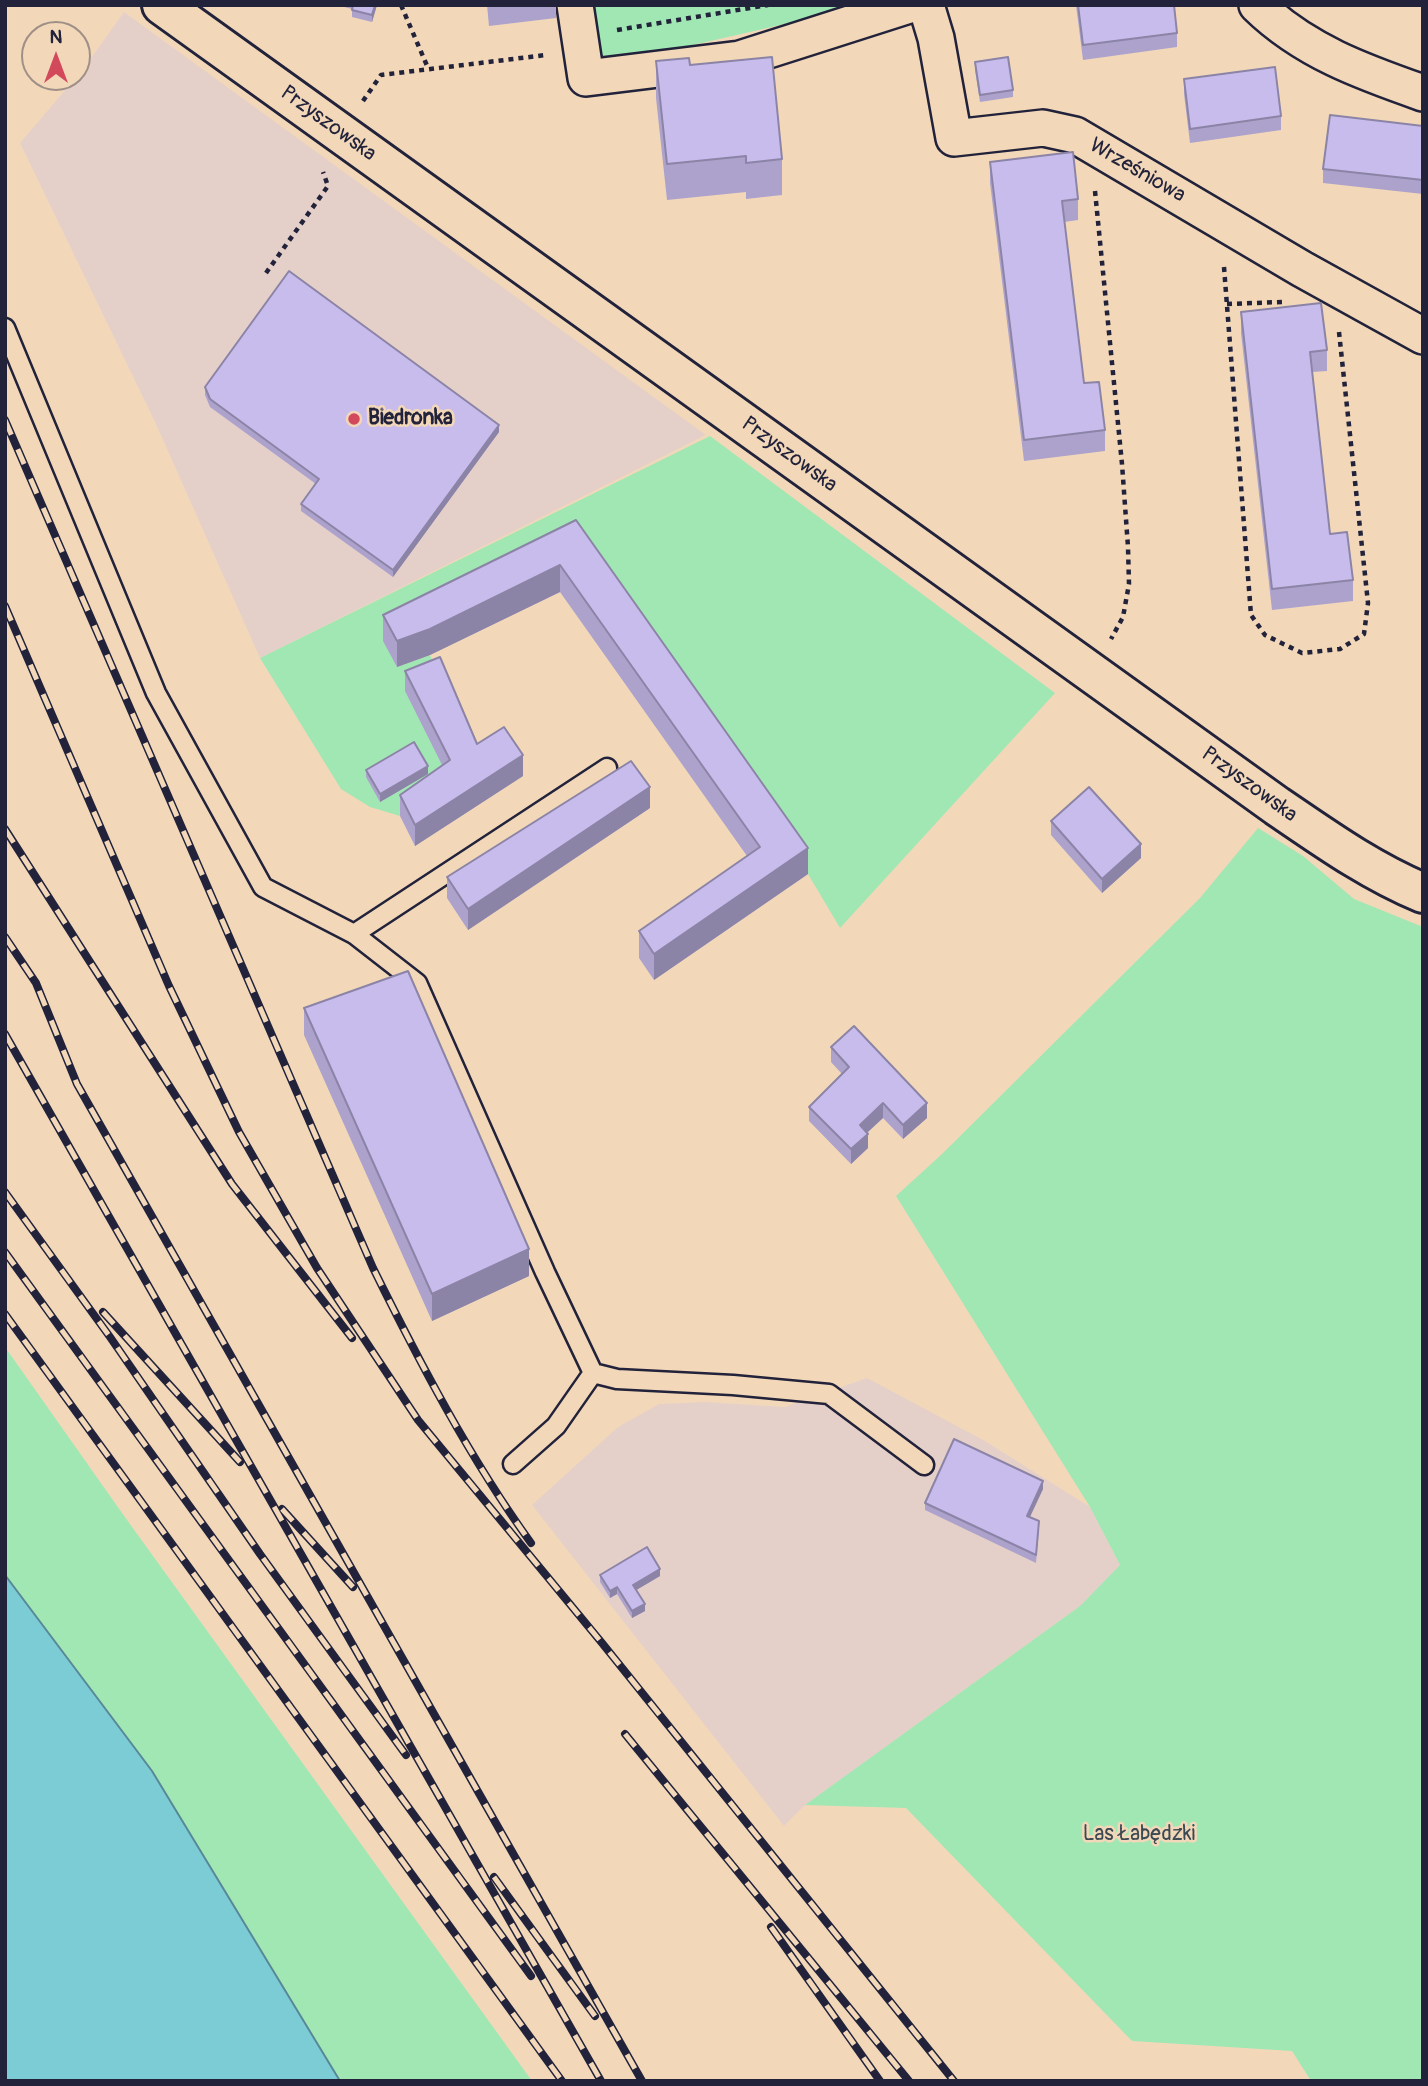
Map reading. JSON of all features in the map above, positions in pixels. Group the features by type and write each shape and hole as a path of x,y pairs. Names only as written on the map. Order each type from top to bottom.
{"street":[{"name":"Przyszowska","path":"162,5 1278,806 1335,846 1404,885 1423,892"},
{"path":"577,19 586,78 740,59 909,5"},
{"name":"Wrześniowa","path":"926,5 936,38 954,138 1044,128 1075,135 1423,336"},
{"path":"1257,5 1307,45 1363,72 1423,93"}],"lane":[{"path":"5,328 156,693 264,887 354,934 417,983 545,1272 593,1373"},
{"path":"354,934 607,768"},
{"path":"513,1464 556,1426 593,1373"},
{"path":"593,1373 617,1379 733,1385 829,1394 924,1465"}],"path":[{"path":"401,5 428,68"},
{"path":"361,103 381,75 566,53 577,19 618,30 768,5"},
{"path":"1091,144 1128,547 1129,584 1123,617 1109,643"},
{"path":"267,273 328,186"},
{"path":"1220,220 1251,615 1265,635 1302,653 1340,649 1364,634 1367,603 1335,287"}],"shaded area":[{"path":"124,12 706,435 260,658 155,422 20,143 64,91 91,91 91,58"},
{"path":"867,1378 985,1441 1090,1507 1120,1565 1080,1606 805,1805 784,1826 532,1505 618,1427 659,1404 705,1402 785,1407"}],"green space":[{"path":"593,5 868,5 601,66"},
{"path":"710,436 1055,693 840,928 808,874 576,547 397,667 430,655 440,677 450,781 400,816 370,807 341,789 260,658"},
{"name":"Las Łabędzki","path":"1258,828 1303,856 1354,899 1423,927 1423,2081 1311,2081 1292,2051 1132,2041 906,1808 805,1805 1080,1606 1120,1565 1090,1507 896,1196 942,1154 1200,898"},
{"path":"5,1347 532,2081 340,2081 152,1771 5,1575"}],"water":[{"path":"5,1575 152,1771 340,2081 5,2081"}],"building":[{"path":"353,5 375,5 372,15 352,10"},
{"path":"1078,5 1174,5 1177,33 1083,45"},
{"path":"772,57 782,159 746,163 746,156 667,164 656,61 689,58 690,65"},
{"path":"1008,57 1013,90 980,95 975,62"},
{"path":"1275,67 1281,116 1190,129 1184,79"},
{"path":"1330,115 1423,126 1423,180 1323,169"},
{"path":"1073,152 1078,199 1062,201 1084,383 1099,382 1105,430 1024,440 990,162"},
{"name":"Biedronka","path":"289,271 499,425 393,570 301,504 319,479 210,399 205,387"},
{"path":"1321,303 1327,350 1310,352 1330,534 1347,532 1353,580 1272,589 1241,312"},
{"path":"576,520 808,848 654,954 639,931 760,847 560,565 430,629 397,641 383,615"},
{"path":"440,657 477,744 504,727 523,755 415,825 400,795 450,760 405,671"},
{"path":"414,742 428,766 380,794 366,770"},
{"path":"631,761 650,787 468,909 447,877"},
{"path":"1089,787 1141,844 1102,879 1051,821"},
{"path":"408,971 529,1249 432,1294 304,1008"},
{"path":"854,1026 927,1103 903,1125 883,1103 860,1125 868,1134 851,1149 809,1107 849,1067 831,1047"},
{"path":"954,1439 1043,1481 1027,1516 1039,1521 1036,1555 925,1503"},
{"path":"647,1547 660,1569 633,1585 645,1604 632,1611 617,1587 610,1591 600,1575"}],"railway":[{"path":"5,420 373,1268 446,1409 531,1543"},
{"path":"5,606 169,986 239,1132 317,1268 418,1420 602,1643 954,2081"},
{"path":"5,829 232,1184 352,1338"},
{"path":"5,937 36,983 77,1084 642,2081"},
{"path":"5,1034 601,2081"},
{"path":"5,1192 110,1337 260,1554 406,1755"},
{"path":"5,1252 531,1976"},
{"path":"103,1312 240,1462"},
{"path":"5,1314 562,2081"},
{"path":"282,1509 353,1587"},
{"path":"625,1734 909,2081"},
{"path":"494,1877 595,2016"},
{"path":"771,1927 880,2081"}],"place":[{"name":"Biedronka","path":"354,419"}]}
